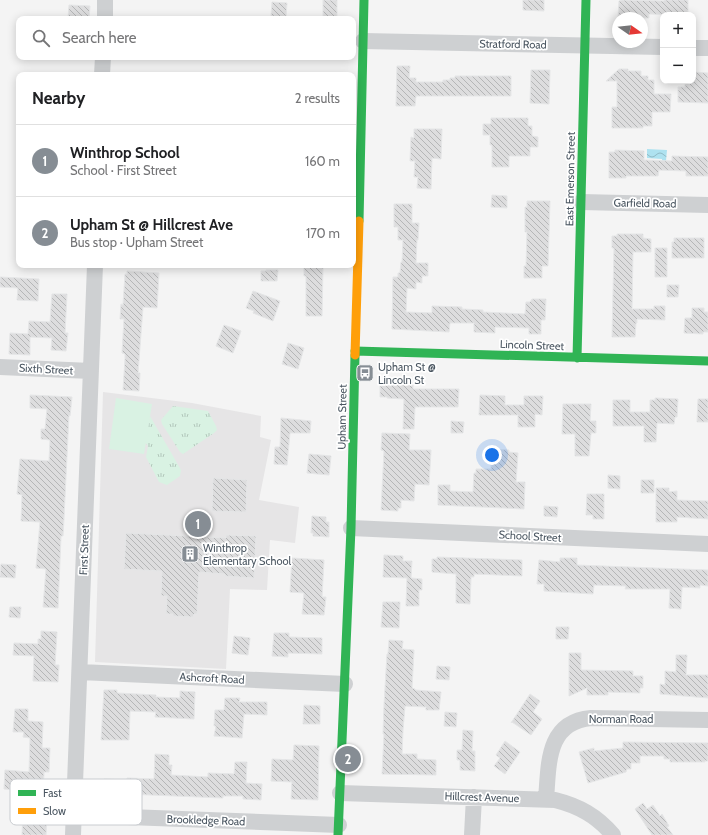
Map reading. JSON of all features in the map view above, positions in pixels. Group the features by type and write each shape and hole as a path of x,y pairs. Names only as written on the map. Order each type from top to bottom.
{"main road":[{"name":"Upham Street","path":"338,830 351,528 356,351 356,162 364,0"},
{"name":"East Emerson Street","path":"577,358 586,0"},
{"name":"Lincoln Street","path":"356,351 708,361"}],"street":[{"path":"105,0 105,16"},
{"name":"Stratford Road","path":"363,41 660,47"},
{"path":"696,48 708,48"},
{"path":"102,72 103,60"},
{"name":"Garfield Road","path":"581,202 708,205"},
{"name":"First Street","path":"75,779 95,268"},
{"name":"Sixth Street","path":"0,367 91,371"},
{"name":"School Street","path":"351,528 708,544"},
{"name":"Ashcroft Road","path":"80,672 344,684"},
{"name":"Norman Road","path":"546,799 552,747 560,732 574,722 591,718 708,720"},
{"name":"Hillcrest Avenue","path":"340,793 546,799 565,802 583,810 599,820 613,835"},
{"path":"472,835 474,797"},
{"name":"Brookledge Road","path":"142,818 338,830"},
{"name":"First Street","path":"73,825 73,835"}],"shaded area":[{"path":"103,392 192,403 261,416 260,437 271,440 259,500 299,507 295,543 270,540 267,590 230,589 226,669 95,662"}],"green space":[{"path":"116,398 152,404 144,454 109,449"},
{"path":"173,406 208,411 217,430 183,454 180,452 161,420"},
{"path":"150,416 181,470 180,476 167,485 159,482 146,457 148,446 145,442"}],"water":[{"path":"647,149 667,150 666,161 662,161 662,159 647,158"}],"building":[{"path":"323,0 337,0 337,16 323,16"},
{"path":"523,0 544,0 544,11 523,10"},
{"path":"688,0 688,12 660,12 660,14 649,14 648,18 648,12 618,12 619,1"},
{"path":"272,2 287,3 286,16 271,16"},
{"path":"69,5 90,6 89,16 68,16"},
{"path":"397,66 410,66 409,78 416,78 416,82 443,82 443,80 455,78 455,76 511,76 511,96 416,96 415,106 396,106"},
{"path":"619,69 641,71 641,76 648,76 648,80 654,80 654,94 671,94 670,112 652,112 652,126 643,126 643,128 612,128 612,107 617,107 617,81 606,81"},
{"path":"531,70 550,70 549,104 530,103"},
{"path":"696,72 708,73 708,103 678,102 678,87 685,87 685,84 696,84"},
{"path":"491,118 528,118 528,126 532,126 532,136 538,137 538,147 530,147 530,156 509,156 509,167 492,167 492,145 490,145 490,135 483,135 483,124 491,124"},
{"path":"414,129 442,129 441,159 432,158 431,189 417,188 418,177 414,177 415,161 410,161 411,137 414,138"},
{"path":"615,150 644,151 644,160 672,161 672,156 708,157 708,176 686,176 686,171 659,170 658,176 626,176 626,178 609,178 609,152 615,152"},
{"path":"492,195 507,196 507,208 491,207"},
{"path":"527,201 550,201 548,266 542,266 542,278 524,278 524,266 526,266 527,232 525,232 525,207 527,207"},
{"path":"394,204 412,204 412,223 419,223 416,263 428,263 428,276 422,276 422,283 416,282 416,289 407,288 406,312 432,313 432,306 462,307 462,309 483,310 483,312 525,314 526,302 530,302 532,299 546,299 545,320 541,320 541,334 529,334 529,328 495,327 495,333 474,332 474,323 450,323 449,332 392,329 393,277 398,277 398,273 400,273 403,240 398,240 398,227 394,227"},
{"path":"617,234 643,234 643,238 651,239 651,252 633,252 632,309 654,309 654,306 665,306 665,320 637,319 635,337 612,337 614,248 612,248 612,236 617,236"},
{"path":"674,238 704,238 704,258 672,258 672,242 674,242"},
{"path":"655,248 667,248 667,277 655,277"},
{"path":"304,268 323,268 322,316 306,316 306,276 304,276"},
{"path":"278,270 277,281 261,281 261,271"},
{"path":"127,271 159,273 157,308 143,307 138,373 140,373 139,391 123,390 125,359 125,354 122,353 124,319 120,319 121,304 123,305 125,274 127,274"},
{"path":"0,277 39,279 38,301 17,300 18,288 0,287"},
{"path":"667,285 679,285 678,297 667,297"},
{"path":"253,291 280,301 273,321 253,313 254,311 246,308"},
{"path":"52,294 67,294 65,333 68,333 66,351 51,350 52,338 30,337 30,355 9,354 10,333 28,334 29,321 50,322"},
{"path":"692,308 704,308 704,312 708,312 708,332 703,332 703,334 684,333 685,318 692,318"},
{"path":"224,325 241,331 233,353 216,346"},
{"path":"288,343 304,348 298,369 282,364"},
{"path":"413,381 413,389 459,389 458,407 415,407 414,429 403,429 404,399 380,397 380,382"},
{"path":"30,395 72,397 70,416 69,415 58,608 43,607 46,569 36,568 40,522 21,521 22,495 17,494 20,459 49,461 50,440 41,439 41,429 45,429 47,409 30,408"},
{"path":"480,395 505,396 505,405 524,405 524,396 543,396 542,415 535,414 535,427 518,427 518,415 479,415"},
{"path":"655,398 678,399 677,417 675,417 674,424 657,423 656,442 644,442 644,426 613,426 613,400 630,400 630,412 650,412 650,400 655,400"},
{"path":"698,399 708,399 708,422 697,422"},
{"path":"563,404 591,404 590,421 596,421 596,433 591,433 589,456 575,456 575,434 562,434"},
{"path":"281,418 311,421 310,433 290,433 287,465 274,464 275,447 280,447"},
{"path":"451,421 464,422 463,433 451,433"},
{"path":"382,433 410,434 409,450 431,450 429,485 415,484 414,501 401,500 401,508 398,508 398,511 381,510 384,451 381,450"},
{"path":"492,449 509,450 509,452 518,453 516,482 525,482 524,509 438,505 438,485 450,485 450,491 473,492 474,473 476,473 476,469 491,469"},
{"path":"309,454 331,456 329,475 307,473"},
{"path":"608,475 620,476 620,489 608,488"},
{"path":"213,478 247,480 246,512 212,511"},
{"path":"641,480 654,480 654,493 641,493"},
{"path":"656,488 669,488 669,492 677,491 677,500 708,501 708,519 677,517 677,522 656,522"},
{"path":"587,494 604,494 604,519 593,519 593,515 586,515"},
{"path":"544,506 558,507 557,517 544,516"},
{"path":"312,516 326,517 326,522 329,522 329,537 313,536 313,533 311,533"},
{"name":"Winthrop Elementary School","path":"126,533 226,538 226,535 256,536 254,578 199,572 197,614 194,614 193,617 173,616 173,614 166,614 167,596 161,596 162,571 124,569"},
{"path":"384,555 403,556 403,561 412,561 411,578 422,579 422,590 419,590 419,606 406,606 407,578 383,577"},
{"path":"437,557 522,560 522,576 474,574 474,577 471,577 470,604 456,603 456,574 432,572 432,559 437,559"},
{"path":"292,558 324,560 322,597 326,597 324,615 302,614 304,593 290,592"},
{"path":"560,558 577,558 577,565 708,570 708,586 700,585 700,588 682,587 681,609 669,608 670,589 625,589 626,586 594,585 593,594 544,591 544,584 537,584 539,560 560,562"},
{"path":"1,564 16,565 15,578 0,577"},
{"path":"383,602 400,602 399,628 381,627"},
{"path":"10,607 21,607 20,618 9,617"},
{"path":"556,627 569,627 568,639 556,639"},
{"path":"41,631 57,632 55,665 59,665 58,682 33,681 34,656 13,655 14,643 38,644 38,639 41,639"},
{"path":"274,633 289,633 289,637 322,638 322,654 288,653 288,657 272,656"},
{"path":"234,636 250,638 248,655 232,653"},
{"path":"389,640 403,641 402,649 414,650 412,688 415,690 441,692 439,710 426,710 426,707 405,706 403,730 402,754 417,754 417,759 436,760 436,775 382,774 384,705"},
{"path":"569,653 581,653 581,670 633,671 633,676 643,676 643,688 640,688 640,693 608,692 608,695 587,695 587,688 569,696"},
{"path":"676,655 687,655 686,675 708,675 708,698 660,694 660,684 665,685 665,671 676,672"},
{"path":"437,666 450,667 449,680 436,679"},
{"path":"104,690 117,690 117,693 180,698 180,691 195,692 194,719 155,717 156,712 130,711 129,740 101,740"},
{"path":"530,694 540,701 533,712 542,719 531,735 512,722 511,723"},
{"path":"225,698 240,698 239,702 267,702 267,715 244,714 242,738 214,736 216,726 214,726 215,710 224,710"},
{"path":"304,705 320,706 320,724 303,724"},
{"path":"15,709 28,709 28,721 43,722 42,748 50,748 49,772 44,772 44,779 10,779 10,789 4,789 5,770 29,772 30,738 23,737 24,732 13,732"},
{"path":"445,712 457,713 456,727 444,726"},
{"path":"463,730 473,731 472,751 475,751 475,771 460,770 460,760 457,760 457,750 462,750"},
{"path":"505,741 520,752 505,774 494,766 500,758 496,755"},
{"path":"623,742 708,743 708,761 670,762 670,759 664,759 664,756 640,756 640,763 631,763 631,769 627,769 626,772 588,783 579,752 594,748 594,751 623,748"},
{"path":"294,745 319,746 318,800 291,799 292,782 271,781 272,759 293,760"},
{"path":"155,754 169,755 169,765 172,765 171,775 208,777 208,773 234,774 235,762 247,762 246,783 262,784 261,800 243,799 243,796 223,796 223,798 142,795 142,779 127,778 154,779"},
{"path":"643,803 647,809 653,805 660,816 662,814 669,826 667,827 673,835 652,835 635,809"},
{"path":"22,825 46,825 46,835 22,835"}],"traffic: fast":[{"path":"359,221 364,0"},
{"path":"577,358 586,0"},
{"path":"355,351 708,361"},
{"path":"338,835 351,528 355,355"}],"traffic: slow":[{"path":"355,355 359,221"}],"place":[{"name":"Upham St @ Lincoln St","path":"365,373"},
{"name":"Winthrop School","path":"198,524"},
{"name":"Winthrop Elementary School","path":"190,554"},
{"name":"Upham St @ Hillcrest Ave","path":"348,759"}]}
